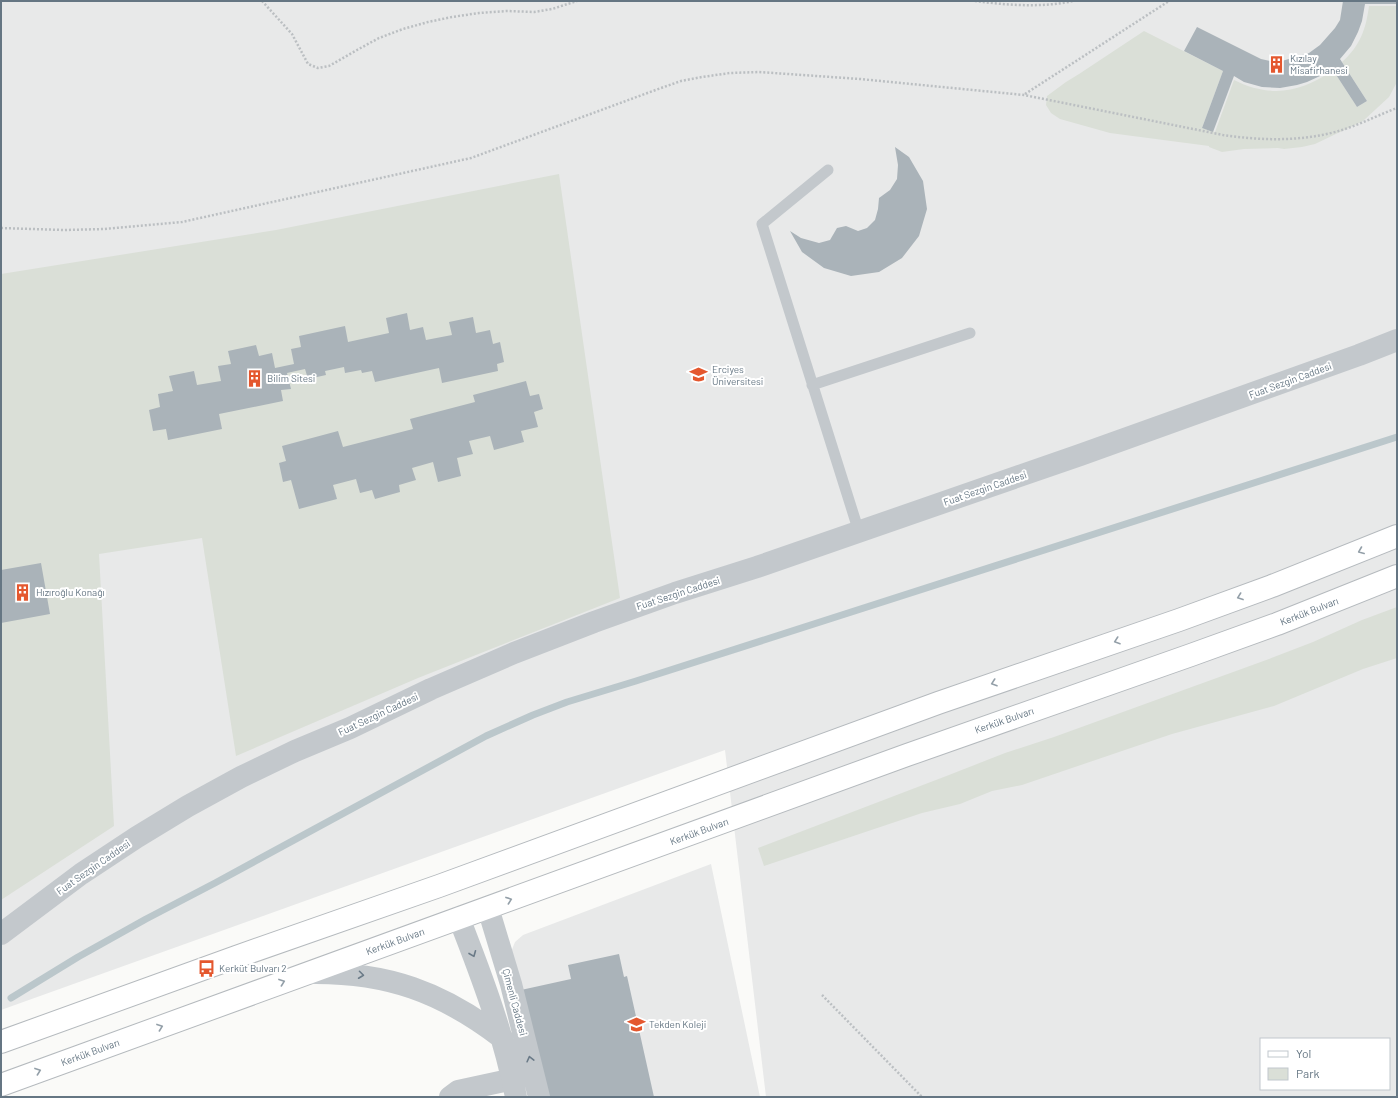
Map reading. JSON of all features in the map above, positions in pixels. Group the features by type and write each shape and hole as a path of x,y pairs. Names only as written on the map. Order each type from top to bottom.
{"main road":[{"path":"1,1042 236,957 439,886 938,703 1180,620 1272,586 1397,536"},
{"name":"Kerkük Bulvarı","path":"1,1085 907,755 1249,634 1397,576"}],"street":[{"name":"Fuat Sezgin Caddesi","path":"1,934 81,874 188,806 241,777 507,656 587,624 675,593 757,567 1088,452 1397,340"},
{"name":"Çimenli Caddesi","path":"488,908 511,984 539,1097"},
{"path":"450,1097 458,1091 515,1088 502,1038 480,971 459,918"},
{"path":"308,973 364,975 392,981 418,989 462,1010 502,1038"}],"lane":[{"path":"828,170 762,224 858,532"},
{"path":"812,385 970,334"}],"path":[{"path":"262,1 292,34 308,64 318,68 329,66 380,38 428,22 479,13 507,11 521,13 534,12 552,9 577,1"},
{"path":"975,1 1034,5 1059,4 1073,1"},
{"path":"1024,95 1169,1"},
{"path":"1,228 64,230 104,229 182,222 471,158 681,81 702,76 730,73 760,72 860,79 1024,95 1248,139 1299,138 1324,134 1348,128 1397,108"},
{"path":"822,995 922,1097"}],"shaded area":[{"name":"Erciyes Üniversitesi","path":"1,1 1397,1 1397,1097 766,1097 725,750 1,1010"},
{"name":"Tekden Koleji","path":"711,864 760,1097 543,1097 511,952 515,942 523,935"}],"green space":[{"path":"1369,6 1397,6 1397,82 1389,97 1363,121 1315,144 1284,149 1244,149 1222,152 1209,146 1110,133 1060,119 1051,113 1046,105 1047,96 1144,31 1223,71 1202,128 1215,132 1234,80 1247,86 1260,89 1273,91 1285,90 1309,84 1333,70 1357,107 1367,101 1342,62 1353,50 1361,37"},
{"path":"559,174 620,598 418,678 236,756 202,538 99,554 114,826 1,900 1,274 276,230"},
{"path":"1397,607 1397,658 1363,669 1274,706 1172,734 1022,785 992,791 960,804 922,813 764,866 758,848 1005,753 1054,737 1269,659"}],"building":[{"name":"Kızılay Misafirhanesi","path":"1343,1 1397,1 1397,4 1365,4 1362,21 1358,32 1351,46 1340,59 1367,101 1357,107 1331,67 1320,76 1307,82 1280,88 1262,87 1244,82 1234,76 1213,132 1202,128 1223,71 1184,51 1197,27 1261,59 1282,61 1309,53 1320,45 1340,20"},
{"path":"895,147 909,157 923,181 927,209 919,236 902,258 879,272 851,276 824,268 802,252 790,231 801,238 819,243 830,240 837,228 846,226 858,231 867,228 875,220 879,198 890,190 897,179 898,165"},
{"name":"Bilim Sitesi","path":"407,313 410,330 423,327 426,340 452,335 449,322 473,317 476,333 490,330 493,344 500,342 504,362 497,364 498,371 442,383 439,368 375,382 372,371 362,373 361,370 345,373 344,367 325,371 326,375 308,379 305,369 287,373 291,389 281,390 283,401 219,414 222,429 168,440 166,429 153,431 149,410 160,407 158,394 173,391 169,376 194,371 197,385 221,381 218,366 231,364 228,351 256,345 259,356 272,353 275,368 294,364 291,349 301,347 299,336 345,326 348,342 389,333 386,318"},
{"path":"526,381 530,396 539,394 543,409 534,412 538,427 521,431 524,442 494,450 490,436 469,441 473,454 457,458 461,476 438,482 433,462 412,468 416,480 399,485 400,492 375,499 372,490 360,493 356,479 333,485 337,499 299,509 291,480 283,482 279,463 286,461 282,446 338,431 343,447 413,429 410,419 475,402 473,395"},
{"name":"Hızıroğlu Konağı","path":"41,563 50,614 1,623 1,570"},
{"path":"619,954 624,977 627,976 654,1097 544,1097 521,990 571,979 568,965"}],"waterway":[{"path":"11,998 78,957 146,919 486,736 533,715 567,702 1397,437"}],"place":[{"name":"Kızılay Misafirhanesi","path":"1277,64"},
{"name":"Erciyes Üniversitesi","path":"699,375"},
{"name":"Bilim Sitesi","path":"254,378"},
{"name":"Hızıroğlu Konağı","path":"23,592"},
{"name":"Kerküt Bulvarı 2","path":"206,968"},
{"name":"Tekden Koleji","path":"636,1024"}]}
